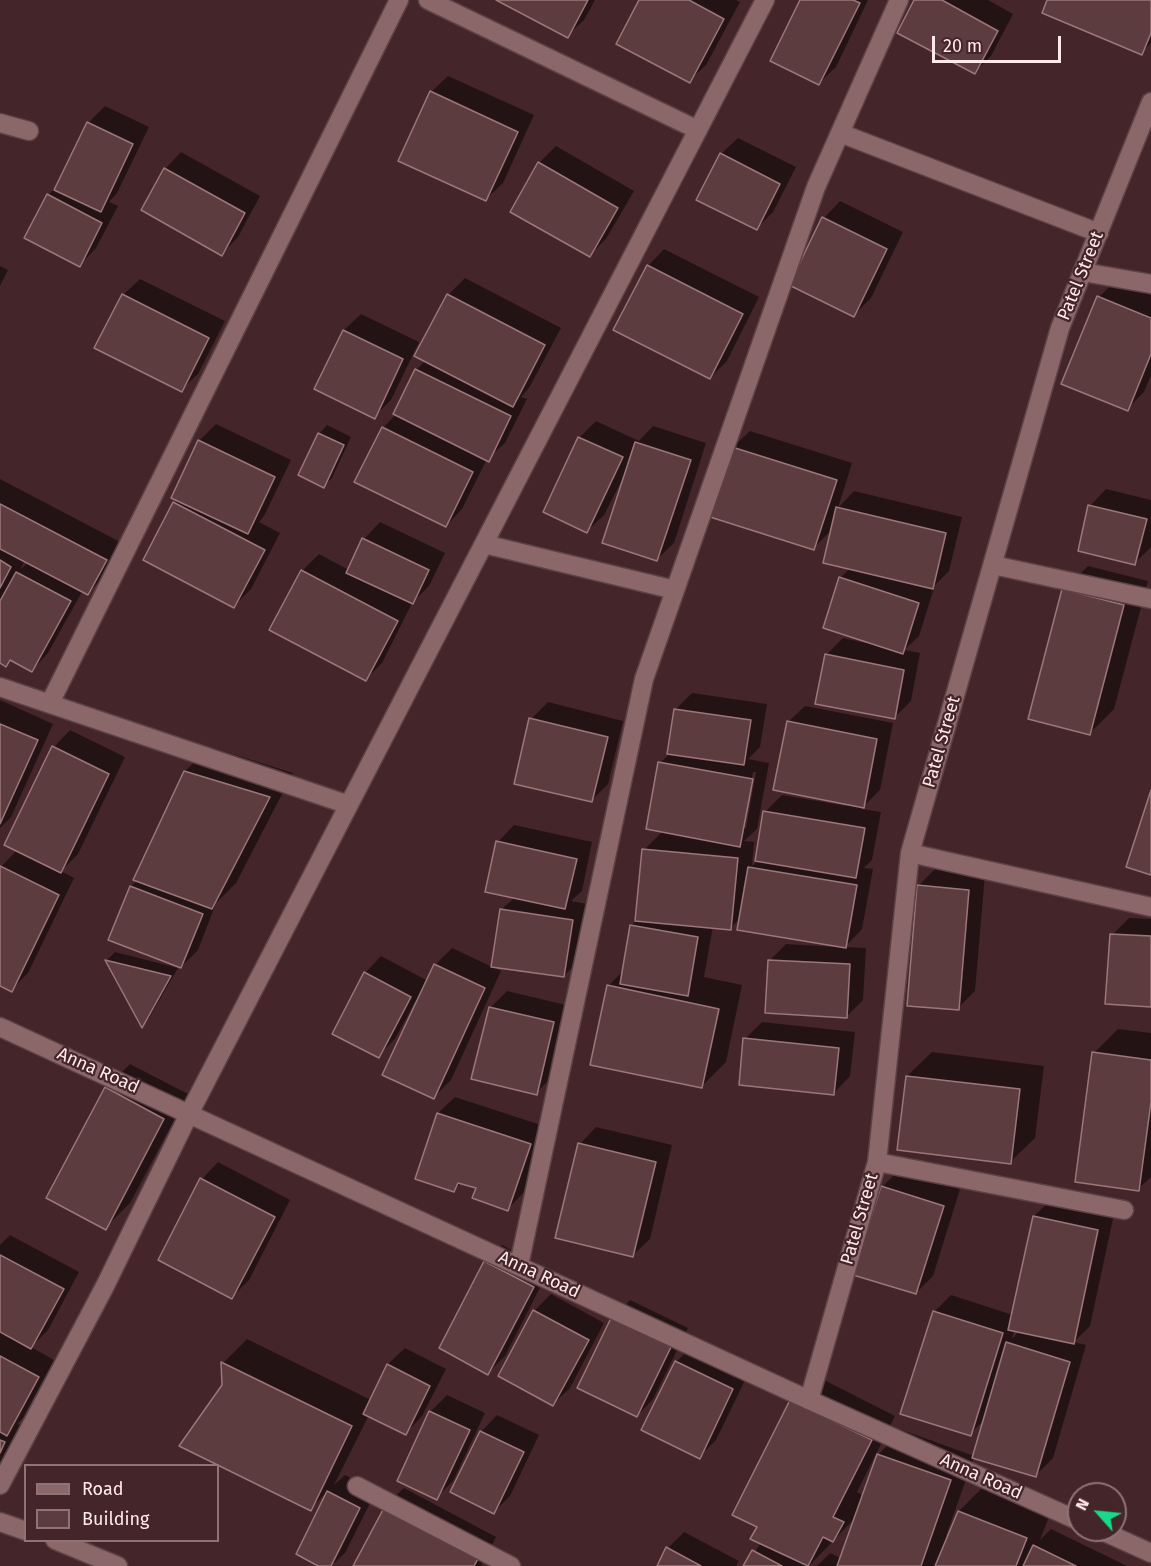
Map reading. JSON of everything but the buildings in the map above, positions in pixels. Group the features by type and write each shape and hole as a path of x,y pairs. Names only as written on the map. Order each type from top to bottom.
{"street":[{"path":"50,703 399,0"},
{"path":"428,0 698,130"},
{"path":"0,1485 105,1286 190,1112 765,0"},
{"path":"519,1265 644,679 816,187 899,0"},
{"name":"Patel Street","path":"809,1400 877,1162 910,853 1060,328 1151,102"},
{"path":"0,123 29,131"},
{"path":"840,133 1099,233"},
{"path":"1083,272 1151,284"},
{"path":"483,544 675,590"},
{"path":"993,565 1151,600"},
{"path":"0,687 349,805"},
{"path":"910,853 1151,907"},
{"name":"Anna Road","path":"0,1027 190,1112 809,1400 1067,1516"},
{"path":"877,1162 1125,1210"},
{"path":"357,1486 511,1566"},
{"path":"0,1522 24,1530"},
{"path":"60,1542 118,1566"},
{"path":"1127,1542 1151,1553"}]}
